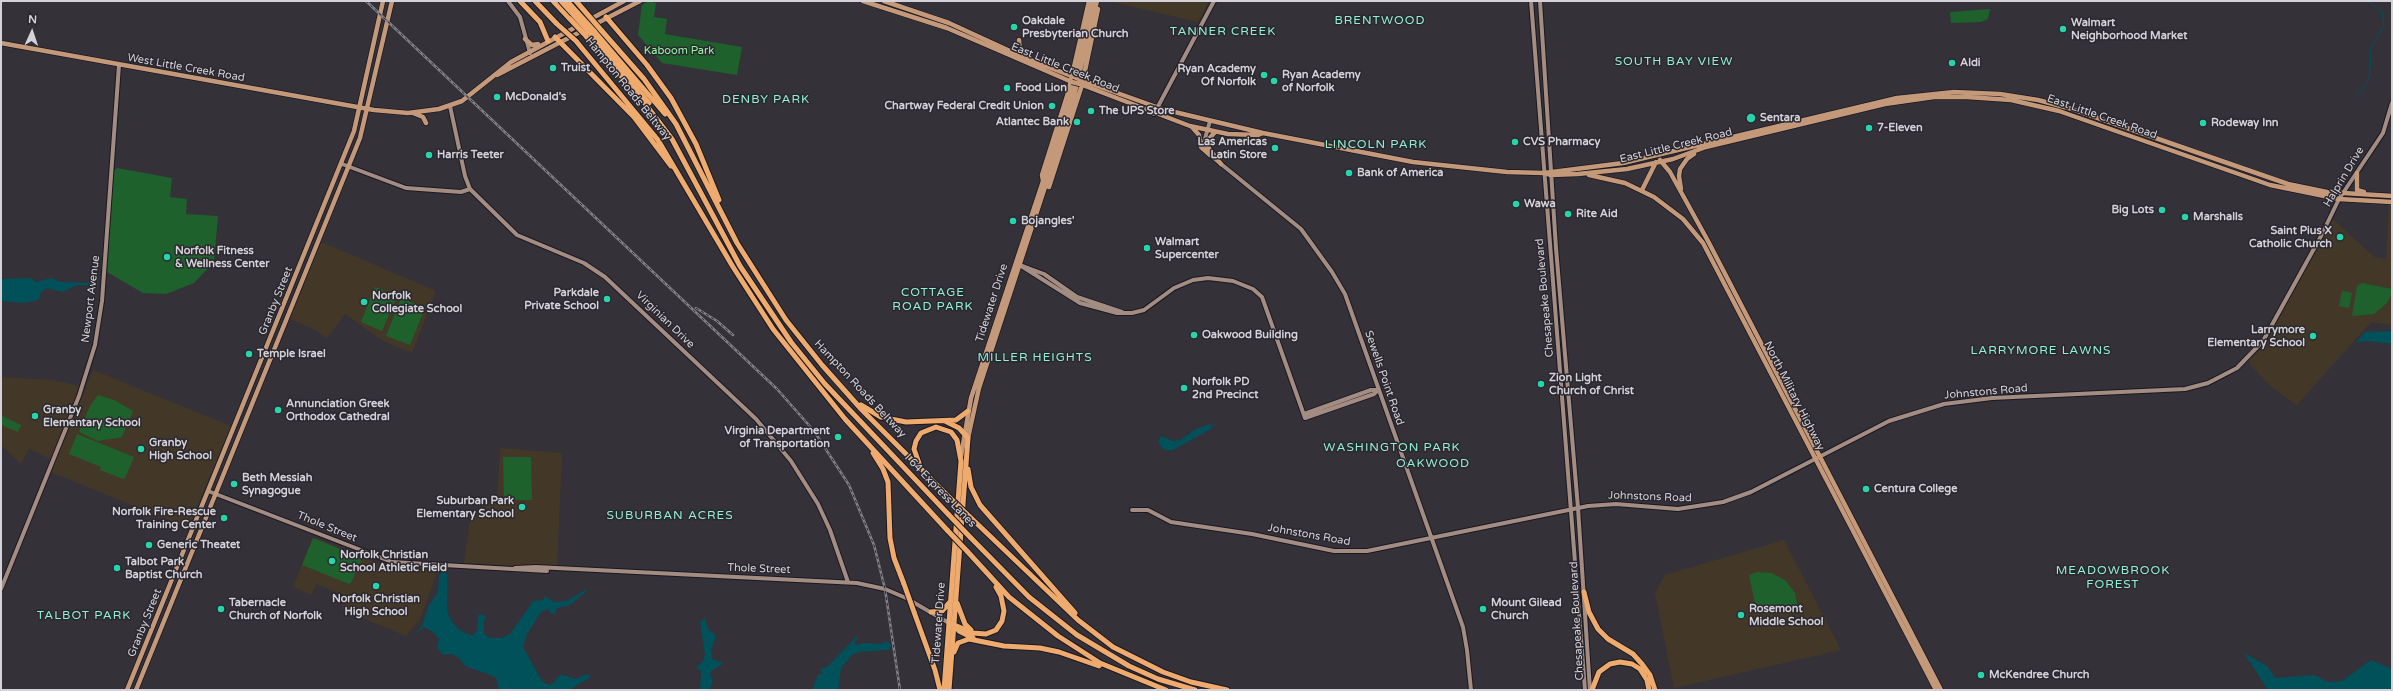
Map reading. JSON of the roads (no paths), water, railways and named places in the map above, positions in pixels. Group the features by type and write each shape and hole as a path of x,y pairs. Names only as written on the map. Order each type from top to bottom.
{"highway":[{"path":"520,1 540,22 548,41"},
{"path":"535,1 559,24"},
{"path":"539,1 559,24"},
{"path":"553,1 570,19 591,34"},
{"path":"561,1 660,107 701,171"},
{"path":"567,1 591,34"},
{"name":"Hampton Roads Beltway","path":"576,1 657,97 687,143 738,243 759,279 792,329 836,382 951,499 1092,631 1120,650 1156,669 1191,682 1227,690"},
{"path":"606,17 647,65 680,113 723,209 759,279"},
{"name":"Hampton Roads Beltway","path":"559,24 576,41 648,127 772,328 845,419 992,580 1031,616 1046,628 1100,663 1151,686 1166,690"},
{"name":"I 64 Express Lanes","path":"591,34 664,128 691,173 715,221 751,285 794,347 825,384 970,537 1029,597 1047,612 1077,635 1129,666 1158,679 1195,690"},
{"path":"555,37 634,117 685,185"},
{"path":"814,382 820,392 874,455 883,469 889,490 889,530 892,548 935,670 940,690"},
{"path":"836,382 863,407 882,417 906,422 945,421 959,420 968,411"},
{"path":"945,421 964,433 968,438"},
{"path":"924,472 917,459 915,445 919,435 928,428 941,427 951,432 957,440 961,461"},
{"name":"Tidewater Drive","path":"953,598 968,438"},
{"path":"967,449 970,483 980,505 1092,631"},
{"name":"Tidewater Drive","path":"949,690 952,659 953,598 961,461"},
{"path":"952,624 975,633 993,632 1002,621 1003,601 992,580"},
{"path":"1584,592 1589,612 1598,629 1608,639 1633,654 1650,674 1655,690"},
{"path":"931,612 944,610 953,598 965,624 975,633"},
{"path":"952,624 959,631 984,642"},
{"name":"Tidewater Drive","path":"944,690 952,624"},
{"path":"952,659 957,645 963,640 1023,648 1040,648 1078,658 1126,678 1151,686"},
{"path":"1591,690 1599,672 1610,664 1620,662 1632,664 1640,669 1647,680 1649,690"}],"main road":[{"name":"Granby Street","path":"127,690 342,164 361,108 383,1"},
{"name":"Granby Street","path":"136,690 349,166 368,109 392,1"},
{"path":"497,75 501,68 555,37 624,1"},
{"path":"368,109 391,113 412,112 450,106 468,97 497,75 606,17 640,1"},
{"name":"East Little Creek Road","path":"863,1 947,28 1072,79 1157,108 1262,133 1421,163 1497,172 1578,174 1614,171 1656,163 1706,147 1886,104 1942,97 1987,98 2022,102 2059,110 2270,185 2339,199 2392,202"},
{"name":"East Little Creek Road","path":"884,1 949,23 1072,79"},
{"path":"1043,182 1042,175 1072,79 1089,1"},
{"name":"Tidewater Drive","path":"968,438 979,388 1069,103 1093,1"},
{"path":"1039,206 1052,179 1081,82 1098,1"},
{"name":"Tidewater Drive","path":"961,461 968,411 1017,264 1039,206 1071,108 1098,1"},
{"path":"598,14 606,17"},
{"path":"525,39 532,45 548,41"},
{"path":"1019,40 1020,52 1023,57"},
{"name":"West Little Creek Road","path":"1,43 368,109"},
{"name":"East Little Creek Road","path":"1081,82 1154,114 1190,126 1215,132 1258,135 1262,133"},
{"name":"East Little Creek Road","path":"1551,173 1596,167 1656,156 1872,103 1935,93 1975,92 2027,98 2057,104 2212,159 2288,184 2343,194 2390,196"},
{"path":"412,112 422,116 426,122"},
{"path":"2095,123 2097,117"},
{"path":"1190,126 1197,132 1202,147 1210,155"},
{"path":"1215,132 1209,139 1208,147 1221,164"},
{"path":"2141,139 2143,134"},
{"path":"1684,198 1679,180 1680,169 1690,156 1706,147"},
{"path":"1642,190 1656,163 1656,156"},
{"name":"North Military Highway","path":"1656,156 1662,161 1684,198 1868,554 1941,690"},
{"path":"2210,164 2212,159"},
{"path":"2357,173 2358,191 2390,196"},
{"name":"North Military Highway","path":"1578,174 1613,180 1642,190 1656,198 1683,219 1709,252 1818,457"},
{"path":"1648,180 1648,189 1656,198"},
{"path":"235,425 243,428"},
{"name":"North Military Highway","path":"1883,582 1936,690"}],"street":[{"path":"508,1 520,17 525,39 532,57"},
{"path":"1154,114 1214,1"},
{"name":"Chesapeake Boulevard","path":"1531,1 1585,690"},
{"name":"Chesapeake Boulevard","path":"1540,1 1551,173 1591,690"},
{"name":"Newport Avenue","path":"1,589 79,397 95,345 102,301 119,65"},
{"name":"Halprin Drive","path":"2245,362 2258,348 2268,333 2339,199 2383,132 2392,103"},
{"name":"Virginian Drive","path":"450,106 465,176 470,189 517,235 584,263 602,274 756,419 792,461 818,504 830,530 848,582"},
{"path":"1210,121 1204,142 1210,155"},
{"name":"Sewells Point Road","path":"1210,155 1301,229 1320,254 1345,294 1464,632 1471,690"},
{"path":"342,164 406,188 461,192 470,189"},
{"path":"1017,264 1080,303 1111,312 1126,314 1150,308 1174,288 1200,279 1227,279 1254,289 1262,297 1304,416 1371,390 1378,390"},
{"name":"Johnstons Road","path":"1132,510 1148,510 1171,522 1252,534 1343,552 1367,551 1578,508 1616,504 1678,509 1712,505 1751,492 1889,421 1944,404 1992,398 2192,388 2216,380 2245,362"},
{"name":"Thole Street","path":"208,491 392,562 540,570 848,582 885,589 952,624"}],"water":[{"path":"31,278 35,282 52,278 60,282 98,283 98,286 77,285 62,292 47,288 41,292 39,299 35,301 23,303 1,301 1,279"},
{"path":"2392,331 2392,344 2368,341 2356,342 2365,332"},
{"path":"1210,424 1213,426 1211,429 1171,451 1163,449 1158,442 1161,436 1173,441 1180,440 1196,429"},
{"path":"443,570 447,574 447,611 451,620 459,630 473,636 477,630 478,615 483,615 486,617 483,623 484,634 490,638 501,638 510,634 533,601 543,600 545,596 554,602 566,601 584,591 584,588 586,592 570,605 557,608 555,614 552,614 548,609 541,612 527,634 523,647 542,681 547,684 551,685 561,674 575,679 587,674 591,677 569,690 499,690 496,678 493,676 465,666 459,658 452,654 443,655 437,648 439,639 434,633 424,627 415,634 422,626 428,607 438,592 439,576"},
{"path":"705,618 708,629 716,636 711,650 712,659 723,663 711,671 710,675 713,680 710,690 700,690 701,671 696,668 703,661 705,655 700,622"},
{"path":"858,635 858,639 854,642 856,645 864,643 881,644 885,641 891,644 890,650 858,652 851,656 841,668 838,690 812,690 818,675 822,673 820,669 827,667"},
{"path":"2244,653 2267,666 2275,678 2314,675 2328,682 2342,681 2371,660 2392,669 2392,690 2268,690"}],"waterway":[{"path":"2357,96 2367,83 2370,74 2371,47 2384,26 2382,11 2368,1"}],"railway":[{"path":"366,1 777,389 814,431 849,485 874,545 885,589 900,690"},
{"path":"696,308 717,321 733,335"}],"place":[{"name":"Oakdale Presbyterian Church","path":"1014,27"},
{"name":"Walmart Neighborhood Market","path":"2063,29"},
{"name":"Aldi","path":"1952,63"},
{"name":"Truist","path":"553,68"},
{"name":"Ryan Academy Of Norfolk","path":"1264,75"},
{"name":"Ryan Academy of Norfolk","path":"1274,81"},
{"name":"Food Lion","path":"1007,88"},
{"name":"McDonald's","path":"497,97"},
{"name":"Chartway Federal Credit Union","path":"1052,106"},
{"name":"The UPS Store","path":"1091,111"},
{"name":"Sentara","path":"1751,118"},
{"name":"Atlantec Bank","path":"1077,122"},
{"name":"Rodeway Inn","path":"2203,123"},
{"name":"7-Eleven","path":"1869,128"},
{"name":"CVS Pharmacy","path":"1515,142"},
{"name":"Las Americas Latin Store","path":"1275,148"},
{"name":"Harris Teeter","path":"429,155"},
{"name":"Bank of America","path":"1349,173"},
{"name":"Wawa","path":"1516,204"},
{"name":"Big Lots","path":"2162,210"},
{"name":"Rite Aid","path":"1568,214"},
{"name":"Marshalls","path":"2185,217"},
{"name":"Bojangles'","path":"1013,221"},
{"name":"Saint Pius X Catholic Church","path":"2340,237"},
{"name":"Walmart Supercenter","path":"1147,248"},
{"name":"Norfolk Fitness & Wellness Center","path":"167,257"},
{"name":"Parkdale Private School","path":"607,299"},
{"name":"Norfolk Collegiate School","path":"364,302"},
{"name":"Oakwood Building","path":"1194,335"},
{"name":"Larrymore Elementary School","path":"2313,336"},
{"name":"Temple Israel","path":"249,354"},
{"name":"Zion Light Church of Christ","path":"1541,384"},
{"name":"Norfolk PD 2nd Precinct","path":"1184,388"},
{"name":"Annunciation Greek Orthodox Cathedral","path":"278,410"},
{"name":"Granby Elementary School","path":"35,416"},
{"name":"Virginia Department of Transportation","path":"838,437"},
{"name":"Granby High School","path":"141,449"},
{"name":"Beth Messiah Synagogue","path":"234,484"},
{"name":"Centura College","path":"1866,489"},
{"name":"Suburban Park Elementary School","path":"522,507"},
{"name":"Norfolk Fire-Rescue Training Center","path":"224,518"},
{"name":"Generic Theatet","path":"149,545"},
{"name":"Norfolk Christian School Athletic Field","path":"332,561"},
{"name":"Talbot Park Baptist Church","path":"117,568"},
{"name":"Norfolk Christian High School","path":"376,586"},
{"name":"Tabernacle Church of Norfolk","path":"221,609"},
{"name":"Mount Gilead Church","path":"1483,609"},
{"name":"Rosemont Middle School","path":"1741,615"},
{"name":"McKendree Church","path":"1981,675"}],"district":[{"name":"BRENTWOOD","path":"1380,21"},
{"name":"TANNER CREEK","path":"1223,32"},
{"name":"SOUTH BAY VIEW","path":"1674,62"},
{"name":"DENBY PARK","path":"766,100"},
{"name":"LINCOLN PARK","path":"1376,145"},
{"name":"COTTAGE ROAD PARK","path":"933,300"},
{"name":"LARRYMORE LAWNS","path":"2041,351"},
{"name":"MILLER HEIGHTS","path":"1035,358"},
{"name":"WASHINGTON PARK","path":"1392,448"},
{"name":"OAKWOOD","path":"1433,464"},
{"name":"SUBURBAN ACRES","path":"670,516"},
{"name":"MEADOWBROOK FOREST","path":"2113,578"},
{"name":"TALBOT PARK","path":"84,616"}],"park label":[{"name":"Kaboom Park","path":"679,51"}]}
